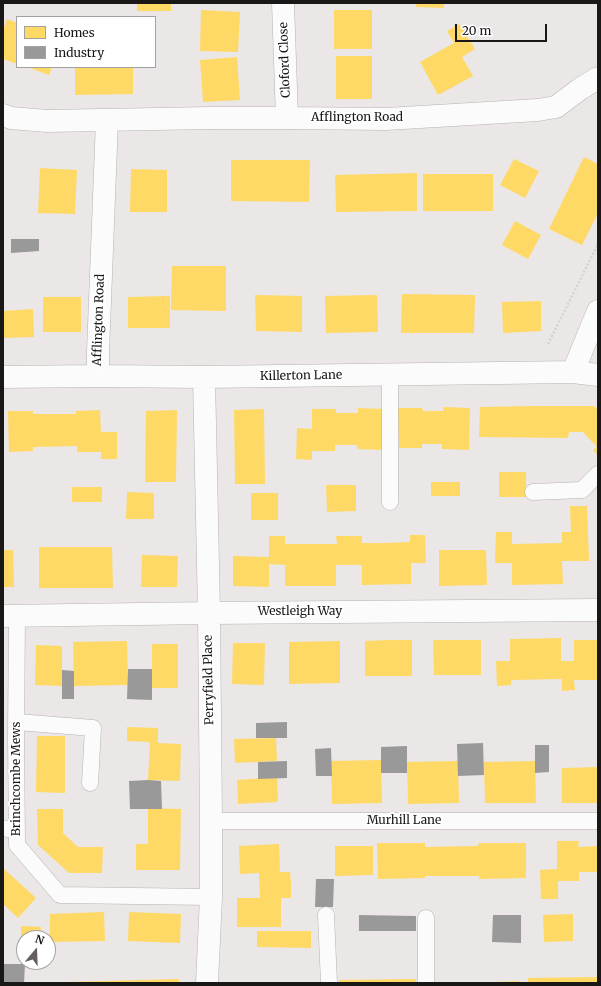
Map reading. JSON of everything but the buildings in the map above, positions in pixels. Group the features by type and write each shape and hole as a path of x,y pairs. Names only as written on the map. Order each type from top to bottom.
{"street":[{"name":"Cloford Close","path":"283,3 287,118"},
{"name":"Afflington Road","path":"3,115 11,118 47,121 287,118 386,120 538,110 556,107 598,78"},
{"name":"Afflington Road","path":"98,376 107,120"},
{"path":"573,372 598,311"},
{"name":"Killerton Lane","path":"3,377 98,376 204,378 573,372 598,375"},
{"name":"Perryfield Place","path":"204,378 209,612 211,821 211,897 207,983"},
{"name":"Westleigh Way","path":"10,616 209,612 598,610"}],"lane":[{"path":"390,375 390,502"},
{"path":"533,492 582,490 598,474"},
{"name":"Brinchcombe Mews","path":"10,616 17,722 10,830 17,845 60,895 211,897"},
{"path":"17,722 93,728 90,783"},
{"name":"Murhill Lane","path":"211,821 598,821"},
{"path":"326,915 329,983"},
{"path":"426,918 426,983"}],"path":[{"path":"548,345 598,244"}]}
